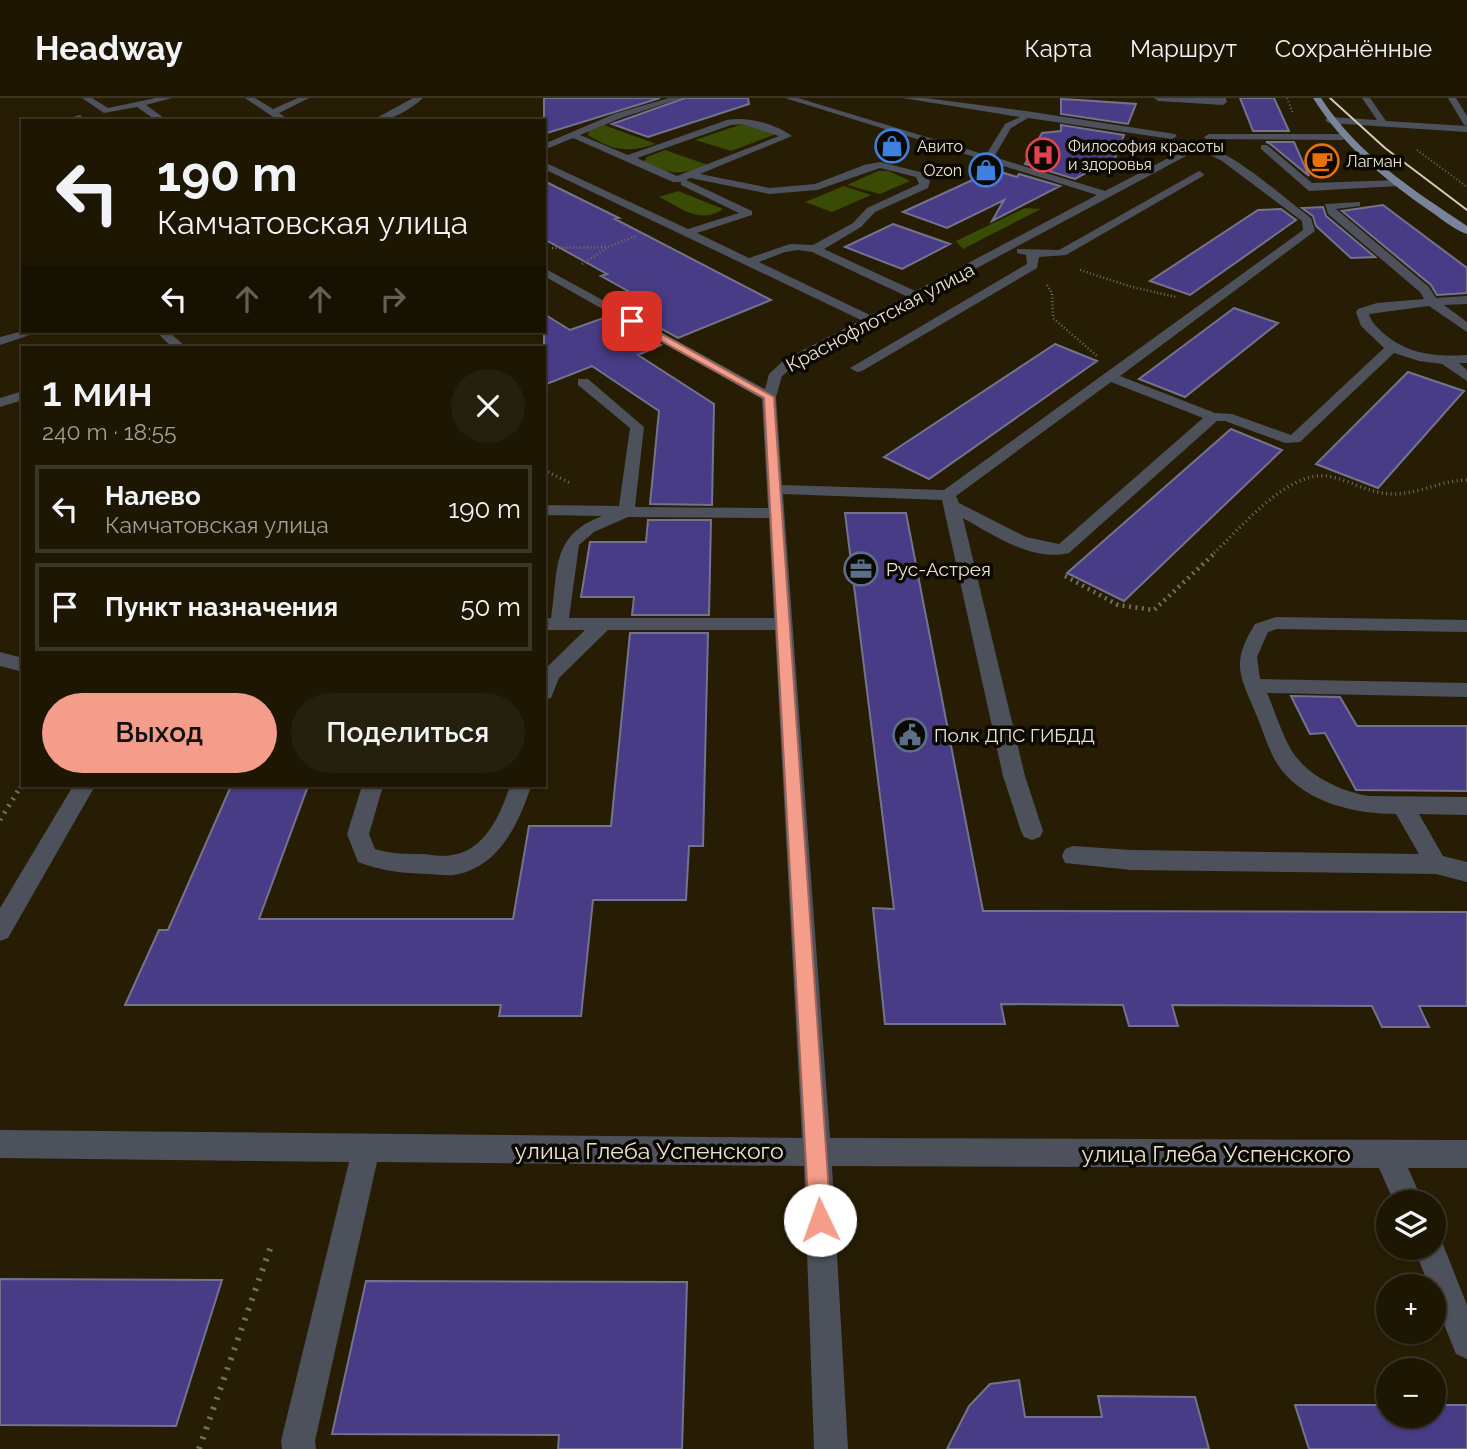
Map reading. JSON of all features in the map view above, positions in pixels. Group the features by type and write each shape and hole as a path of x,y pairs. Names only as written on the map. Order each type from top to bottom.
{"main road":[{"path":"1317,98 1342,137 1399,183 1467,231"}],"street":[{"path":"86,98 107,111 168,98"},
{"path":"249,98 283,119"},
{"path":"273,112 305,98"},
{"path":"380,119 405,108 419,98"},
{"path":"546,146 575,136 583,129 613,117 678,98"},
{"path":"789,98 1107,195"},
{"path":"907,98 1172,136 1185,132"},
{"path":"1158,98 1223,102 1222,98"},
{"path":"1366,98 1383,123"},
{"path":"1452,98 1467,123"},
{"path":"139,104 161,119"},
{"path":"988,159 1008,126 1022,120 1026,114"},
{"path":"1329,120 1467,129"},
{"path":"628,158 730,122 753,123 787,136 677,180"},
{"path":"575,136 748,212 687,233"},
{"path":"1172,136 1179,142 1342,137"},
{"path":"950,500 1309,231 1307,220 1200,140"},
{"name":"Краснофлотская улица","path":"769,397 776,374 789,363 1183,154 1200,140"},
{"path":"1264,147 1312,188 1399,183"},
{"path":"546,165 871,320"},
{"path":"689,175 770,191 817,187 867,167 880,165 920,176 925,181 924,186 871,210 857,225 816,249"},
{"path":"857,368 1030,261 1062,253 1199,174"},
{"path":"1356,204 1329,206 1332,212 1425,290 1432,302 1467,328"},
{"path":"750,262 794,245 816,249 916,296"},
{"path":"1009,247 1030,261"},
{"path":"546,272 769,397 817,1151 831,1449"},
{"path":"1467,300 1377,307 1362,312 1365,323 1392,348 1419,357 1467,359"},
{"path":"0,341 29,333"},
{"path":"163,333 177,345"},
{"path":"1113,376 1213,417 1227,417 1281,438 1295,439 1392,348"},
{"path":"1446,360 1467,377"},
{"path":"583,382 637,427 626,512"},
{"path":"0,403 21,396"},
{"path":"775,489 950,500 1031,545 1049,550 1063,549 1213,417"},
{"path":"950,500 1014,776 1032,831"},
{"path":"546,510 728,515 776,513"},
{"path":"626,512 585,530 571,544 551,623 783,624"},
{"path":"546,688 551,675 604,623"},
{"path":"1467,626 1276,623 1261,628 1248,657 1250,676 1288,763 1314,785 1352,802 1369,806 1467,806"},
{"path":"0,659 21,664"},
{"path":"1254,686 1467,690"},
{"path":"0,930 83,787"},
{"path":"372,787 358,835 366,855 387,864 456,865 480,853 497,835 510,818 520,787"},
{"path":"1403,806 1436,864"},
{"path":"1073,856 1131,860 1436,864 1467,872"},
{"name":"улица Глеба Успенского","path":"0,1144 1467,1154"},
{"path":"299,1449 298,1441 366,1148"},
{"path":"1387,1154 1404,1190"},
{"path":"1434,1260 1467,1343"}],"path":[{"path":"1383,123 1467,187"},
{"path":"576,268 608,247 670,224"},
{"path":"546,249 608,247"},
{"path":"1048,256 1132,287 1183,298 1206,307"},
{"path":"1030,261 1052,293 1053,318 1102,360 1113,376"},
{"path":"1049,550 1056,570 1118,607 1136,612 1154,610 1294,481 1323,474 1390,494 1416,494 1458,480 1467,480"},
{"path":"0,820 21,786"},
{"path":"199,1449 271,1246"}],"green space":[{"path":"742,124 776,134 731,151 695,140"},
{"path":"604,125 656,144 637,149 621,149 588,135 589,131"},
{"path":"665,150 708,165 676,172 643,163 647,157"},
{"path":"878,171 889,171 910,181 880,194 847,185"},
{"path":"844,186 871,195 832,212 805,202"},
{"path":"678,191 723,209 714,214 698,215 659,197"},
{"path":"1025,208 1041,209 963,249 956,241"}],"building":[{"path":"544,98 660,98 546,133"},
{"path":"685,98 748,98 749,104 648,137 612,124"},
{"path":"1240,98 1274,98 1289,131 1253,131"},
{"path":"1061,99 1136,104 1128,124 1061,114"},
{"path":"1061,125 1124,135 1112,165 1095,168 1075,179 1025,164 1042,133 1061,131"},
{"path":"1266,142 1294,142 1309,176 1269,143"},
{"path":"994,170 1060,186 992,221 1004,200 947,228 903,212"},
{"path":"546,182 771,300 678,338 625,309 646,301 601,276 607,274 546,240"},
{"path":"1383,205 1467,268 1467,293 1437,295 1431,285 1342,211"},
{"path":"1323,207 1326,216 1375,257 1351,258 1316,226 1313,216 1302,208"},
{"path":"1281,209 1296,220 1190,295 1150,281 1258,210"},
{"path":"893,224 950,244 902,269 845,247"},
{"path":"1234,308 1278,323 1185,397 1139,379"},
{"path":"546,315 570,330 609,316 661,345 638,355 714,404 712,505 650,504 659,411 592,366 546,384"},
{"path":"1055,344 1097,361 929,479 884,457"},
{"path":"1408,372 1464,391 1378,488 1316,464"},
{"path":"1231,429 1282,450 1124,601 1067,573"},
{"path":"845,513 906,513 983,911 1467,912 1467,1006 1419,1006 1429,1027 1382,1027 1372,1006 1172,1005 1178,1026 1129,1026 1123,1005 1001,1004 1005,1024 885,1024 873,908 894,909"},
{"path":"648,520 711,520 709,615 632,615 634,597 581,597 590,542 646,542"},
{"path":"630,633 708,633 703,846 689,846 686,900 593,900 581,1016 499,1016 501,1005 125,1005 159,930 168,930 231,787 308,787 259,919 513,919 529,826 611,826"},
{"path":"1291,696 1340,697 1357,726 1467,726 1467,791 1356,790 1325,733 1310,734"},
{"path":"0,1279 222,1280 176,1426 0,1425"},
{"path":"366,1281 687,1282 682,1449 558,1449 559,1435 332,1434"},
{"path":"1019,1380 1025,1417 1102,1417 1098,1396 1195,1397 1209,1449 947,1449 969,1406 990,1384"},
{"path":"1295,1405 1376,1405 1376,1428 1446,1428 1446,1405 1467,1405 1467,1449 1309,1449"}],"tram line":[{"path":"1330,98 1385,148 1467,210"}],"place":[{"name":"Авито","path":"892,146"},
{"name":"Философия красоты и здоровья","path":"1043,155"},
{"name":"Лагман","path":"1322,161"},
{"name":"Ozon","path":"986,170"},
{"name":"Рус-Астрея","path":"861,569"},
{"name":"Полк ДПС ГИБДД","path":"910,735"}],"route":[{"path":"632,321 769,397 820,1220"}]}
